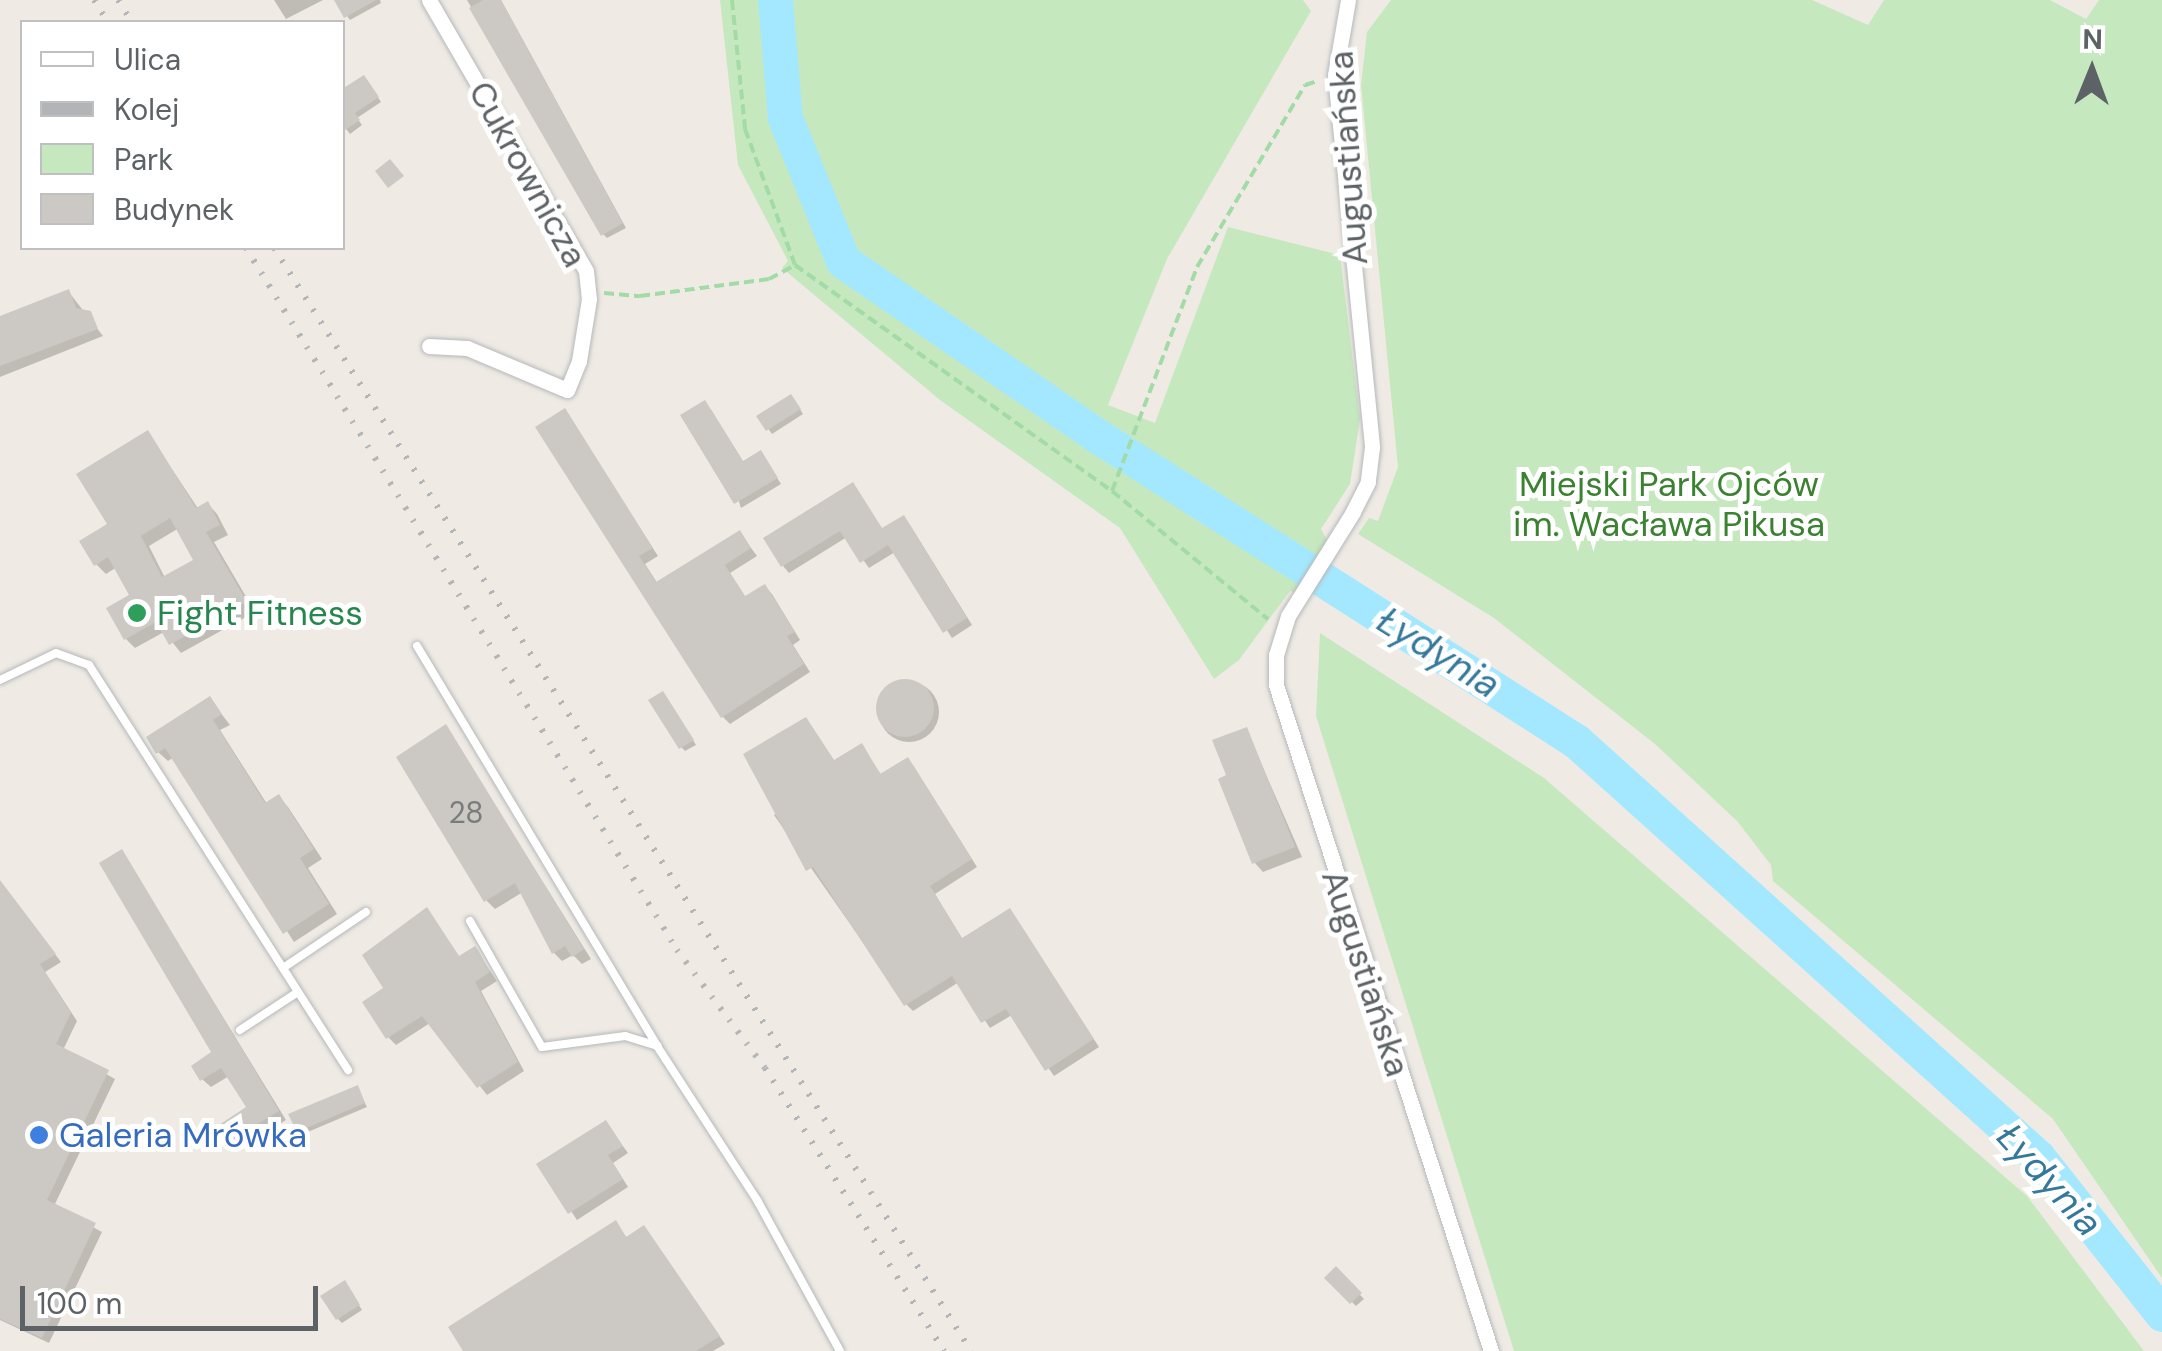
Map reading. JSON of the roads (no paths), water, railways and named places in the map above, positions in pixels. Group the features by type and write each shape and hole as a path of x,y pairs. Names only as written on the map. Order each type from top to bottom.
{"street":[{"name":"Cukrownicza","path":"429,0 586,271 589,299 579,361 566,390 467,348 429,346"},
{"name":"Augustiańska","path":"1348,0 1335,75 1372,447 1368,482 1299,594 1284,631 1276,654 1280,710 1490,1351"}],"lane":[{"path":"417,646 657,1046 757,1200 840,1351"},
{"path":"0,680 56,653 89,664 348,1070"},
{"path":"283,968 366,912"},
{"path":"470,920 542,1047 625,1036 657,1046"},
{"path":"240,1030 298,992"}],"waterway":[{"name":"Łydynia","path":"775,0 785,118 843,261 1096,435 1576,741 2038,1157 2162,1314"}],"railway":[{"path":"94,0 107,20"},
{"path":"118,0 131,20"},
{"path":"247,250 677,950 765,1068 944,1351"},
{"path":"275,250 971,1351"}],"place":[{"name":"Fight Fitness","path":"137,613"},
{"name":"Galeria Mrówka","path":"39,1135"}],"park label":[{"name":"Miejski Park Ojców im. Wacława Pikusa","path":"1669,504"}]}
